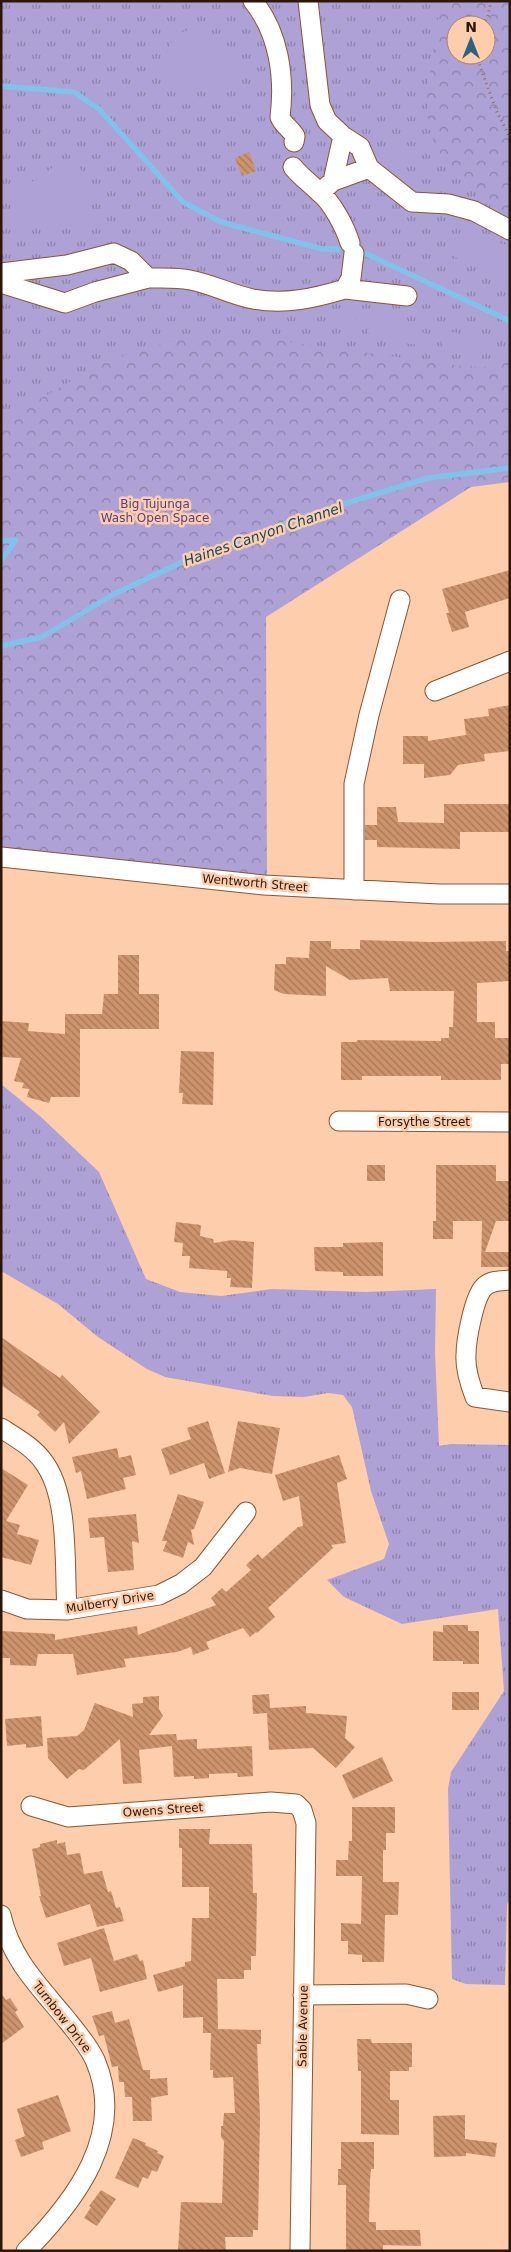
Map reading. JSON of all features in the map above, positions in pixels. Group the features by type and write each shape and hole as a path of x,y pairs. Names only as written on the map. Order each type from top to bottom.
{"street":[{"path":"253,1 263,14 271,32 281,70 280,117 283,124 295,136 294,142"},
{"path":"308,1 320,105 327,121 343,136 360,147 370,168 412,202 448,204 474,211 510,230"},
{"path":"343,136 327,187 352,248 351,278 345,289"},
{"path":"293,167 307,183 327,187 370,168"},
{"path":"1,273 67,265 114,253 131,261 148,278"},
{"path":"1,282 64,304 95,292 148,278 172,277 193,280 221,291 255,300 291,302 317,298 345,289 407,296"},
{"path":"354,890 354,784 369,714 400,600"},
{"path":"436,691 510,661"},
{"name":"Wentworth Street","path":"1,857 264,885 439,894 510,894"},
{"name":"Forsythe Street","path":"339,1121 510,1122"},
{"path":"510,1280 494,1281 484,1287 473,1312 465,1356 470,1385 475,1396 510,1402"},
{"path":"1,1428 43,1460 56,1483 61,1508 67,1610"},
{"name":"Mulberry Drive","path":"1,1600 27,1609 67,1610 159,1595 181,1584 203,1567 246,1512"},
{"name":"Owens Street","path":"31,1806 68,1817 271,1802 296,1804"},
{"name":"Sable Avenue","path":"296,1804 302,1810 306,1823 300,2251"},
{"name":"Turnbow Drive","path":"1,1915 13,1952 26,1971 86,2044 95,2060 102,2081 106,2106 105,2128 92,2163 60,2212 26,2251"},
{"path":"303,1995 406,1994 428,1999"}],"path":[{"path":"488,15 491,1"},
{"path":"480,65 496,110 510,138"}],"green space":[{"path":"1,1 510,1 510,481 465,481 345,543 1,835"},
{"path":"439,1 510,1 510,216 476,190 446,161 435,143 429,124 428,84 438,21"},
{"path":"195,29 221,40 235,54 238,62 238,71 233,83 224,91 214,93 175,84 168,82 162,76 162,63 173,39 183,32"},
{"path":"397,144 407,144 414,151 414,161 407,168 397,168 390,161 390,151"},
{"path":"67,162 77,165 85,178 89,198 89,220 82,226 60,222 32,226 20,223 15,218 11,208 14,194 52,168"},
{"path":"481,237 510,246 510,284 451,255 449,248 455,240"},
{"path":"341,309 349,310 354,315 355,321 349,327 335,324 333,315"},
{"path":"377,314 404,321 423,332 426,336 425,341 418,345 372,338 367,331 368,322"},
{"path":"453,332 478,340 484,346 482,354 474,358 445,351 442,338 446,334"},
{"name":"Big Tujunga Wash Open Space","path":"255,337 482,369 493,362 510,343 510,482 471,487 266,617 267,877 1,849 1,421 98,366 131,352 181,339"},
{"path":"1,1084 41,1117 99,1172 146,1279 180,1292 221,1296 272,1289 366,1292 436,1289 435,1352 439,1446 451,1444 510,1445 510,1900 507,1904 505,1985 466,1984 452,1979 448,1789 451,1772 504,1691 498,1609 402,1624 344,1597 327,1580 384,1559 389,1544 371,1491 352,1407 343,1395 328,1393 304,1397 273,1396 165,1377 147,1369 98,1337 58,1304 1,1271"}],"building":[{"path":"249,152 256,171 242,176 235,158"},
{"path":"510,570 510,598 465,612 469,627 452,632 446,613 449,613 442,589"},
{"path":"510,705 510,751 484,754 485,761 458,765 450,775 424,778 424,764 403,764 403,736 428,736 428,741 466,735 464,719 489,716 488,709"},
{"path":"444,804 510,804 510,832 460,832 460,849 377,847 377,840 365,840 365,825 377,825 377,807 396,807 398,822 444,823"},
{"path":"360,940 430,942 506,941 506,951 510,951 510,981 477,983 477,1022 495,1022 495,1038 510,1038 510,1064 501,1064 501,1080 441,1080 441,1076 362,1076 362,1080 341,1080 341,1042 356,1042 358,1040 441,1041 441,1038 449,1038 449,1027 453,1027 454,991 390,991 388,978 350,980 326,966 326,996 284,994 274,990 275,964 286,964 286,957 309,958 310,941 331,941 331,949 360,949"},
{"path":"118,955 139,955 139,994 159,994 159,1029 80,1029 80,1097 51,1097 49,1103 27,1097 29,1089 22,1088 24,1083 14,1081 21,1058 1,1057 1,1021 29,1023 28,1031 65,1034 65,1014 102,1014 104,994 118,994"},
{"path":"181,1051 214,1052 213,1105 182,1104 183,1093 179,1093"},
{"path":"367,1165 385,1165 385,1181 367,1181"},
{"path":"436,1165 496,1165 496,1181 510,1181 510,1221 496,1221 485,1252 510,1252 510,1267 481,1267 482,1221 453,1221 453,1239 433,1239 433,1221 436,1221"},
{"path":"176,1222 201,1225 200,1236 213,1239 214,1243 232,1240 254,1242 252,1288 230,1287 231,1278 227,1278 227,1271 189,1268 190,1256 182,1256 183,1243 174,1242"},
{"path":"383,1242 383,1276 343,1276 343,1272 315,1271 314,1247 343,1247 343,1243"},
{"path":"1,1337 60,1378 62,1375 100,1412 69,1444 64,1422 55,1432 37,1415 40,1412 1,1385"},
{"path":"208,1421 225,1473 209,1479 204,1463 170,1475 161,1449 191,1439 187,1428"},
{"path":"238,1421 280,1428 272,1474 240,1468 228,1472"},
{"path":"117,1448 119,1458 131,1455 136,1475 123,1478 126,1489 87,1499 81,1471 76,1473 72,1457"},
{"path":"339,1455 347,1479 337,1483 346,1543 331,1545 333,1548 268,1608 275,1617 257,1633 250,1637 243,1628 206,1642 209,1649 193,1655 191,1647 177,1652 124,1659 126,1667 77,1675 73,1654 38,1654 36,1666 10,1665 10,1658 1,1658 1,1631 55,1634 55,1640 137,1626 138,1635 216,1605 211,1598 222,1588 226,1592 251,1570 246,1565 258,1554 262,1559 298,1527 303,1526 299,1496 283,1501 275,1475"},
{"path":"1,1468 28,1485 6,1521 20,1525 17,1534 39,1540 31,1565 1,1557"},
{"path":"178,1494 204,1502 194,1529 191,1530 194,1545 188,1542 183,1558 163,1551 167,1541 162,1541"},
{"path":"136,1514 139,1543 132,1541 134,1570 108,1572 104,1537 90,1538 88,1518"},
{"path":"443,1625 468,1625 468,1631 479,1631 479,1664 463,1664 463,1661 433,1661 433,1631 443,1632"},
{"path":"452,1692 479,1692 479,1710 452,1710"},
{"path":"269,1694 270,1708 306,1706 306,1713 347,1716 345,1738 355,1747 336,1768 313,1748 269,1750 267,1713 253,1714 252,1695"},
{"path":"159,1696 159,1709 163,1716 149,1735 176,1734 177,1740 197,1739 197,1749 252,1746 253,1776 238,1777 237,1773 209,1774 209,1778 194,1779 194,1776 174,1777 172,1746 139,1750 142,1783 123,1784 120,1739 84,1770 79,1769 67,1779 48,1758 47,1738 77,1736 84,1730 95,1703 133,1717 132,1704 143,1703 143,1697"},
{"path":"41,1716 43,1746 26,1748 26,1744 7,1746 5,1719"},
{"path":"382,1757 393,1781 353,1799 342,1775"},
{"path":"352,1807 395,1807 395,1833 386,1833 386,1850 383,1850 383,1882 399,1882 398,1915 385,1915 384,1962 362,1962 362,1955 348,1954 348,1941 341,1941 341,1923 361,1924 362,1876 336,1876 336,1860 348,1860 349,1841 352,1841"},
{"path":"179,1829 210,1829 209,1844 252,1844 253,1893 257,1893 256,1956 251,1956 251,1970 244,1970 244,1979 217,1979 218,2029 261,2030 261,2044 257,2044 260,2117 258,2230 253,2230 253,2237 225,2237 226,2251 178,2251 181,2202 222,2203 224,2141 221,2137 221,2126 223,2126 224,2113 235,2113 233,2077 213,2078 213,2070 210,2070 211,2033 203,2033 203,2017 183,2018 183,1985 158,1992 153,1975 185,1966 185,1962 191,1961 192,1918 209,1918 209,1887 182,1887 182,1848 179,1848"},
{"path":"57,1840 57,1844 65,1842 67,1855 80,1853 84,1874 102,1871 108,1892 111,1891 116,1908 120,1907 124,1921 97,1927 90,1904 46,1918 39,1896 41,1896 32,1849 40,1847 40,1844"},
{"path":"104,1928 114,1961 137,1954 140,1961 143,1960 147,1979 100,1992 91,1958 64,1966 57,1943"},
{"path":"1,1993 6,2000 10,1998 18,2010 15,2012 24,2027 1,2044"},
{"path":"112,2011 115,2023 129,2019 143,2070 150,2070 150,2079 167,2078 168,2095 151,2098 152,2121 133,2121 132,2097 125,2097 124,2082 119,2082 118,2066 112,2067 104,2035 99,2036 92,2016"},
{"path":"357,2039 371,2039 372,2043 412,2043 412,2067 409,2067 409,2071 390,2071 390,2100 399,2100 399,2135 361,2134 361,2071 358,2071"},
{"path":"58,2095 71,2131 42,2142 44,2149 21,2157 15,2140 25,2136 17,2109"},
{"path":"465,2115 465,2139 497,2143 495,2157 466,2153 466,2156 434,2157 433,2116"},
{"path":"133,2138 146,2143 145,2145 164,2156 157,2172 152,2170 148,2179 143,2177 138,2188 115,2178"},
{"path":"341,2142 374,2142 374,2169 371,2169 369,2222 376,2222 376,2230 420,2230 421,2246 383,2245 383,2251 346,2251 346,2185 338,2185 338,2169 341,2169"},
{"path":"101,2190 116,2199 97,2226 84,2218 91,2207 89,2206"}],"waterway":[{"name":"Haines Canyon Channel","path":"1,86 74,92 99,109 183,202 221,222 322,249 340,249"},
{"name":"Haines Canyon Channel","path":"358,250 510,321"},
{"name":"Haines Canyon Channel","path":"1,646 42,637 114,594 195,556 327,509 428,478 510,468"},
{"name":"Haines Canyon Channel","path":"1,541 16,540 1,560"}]}
